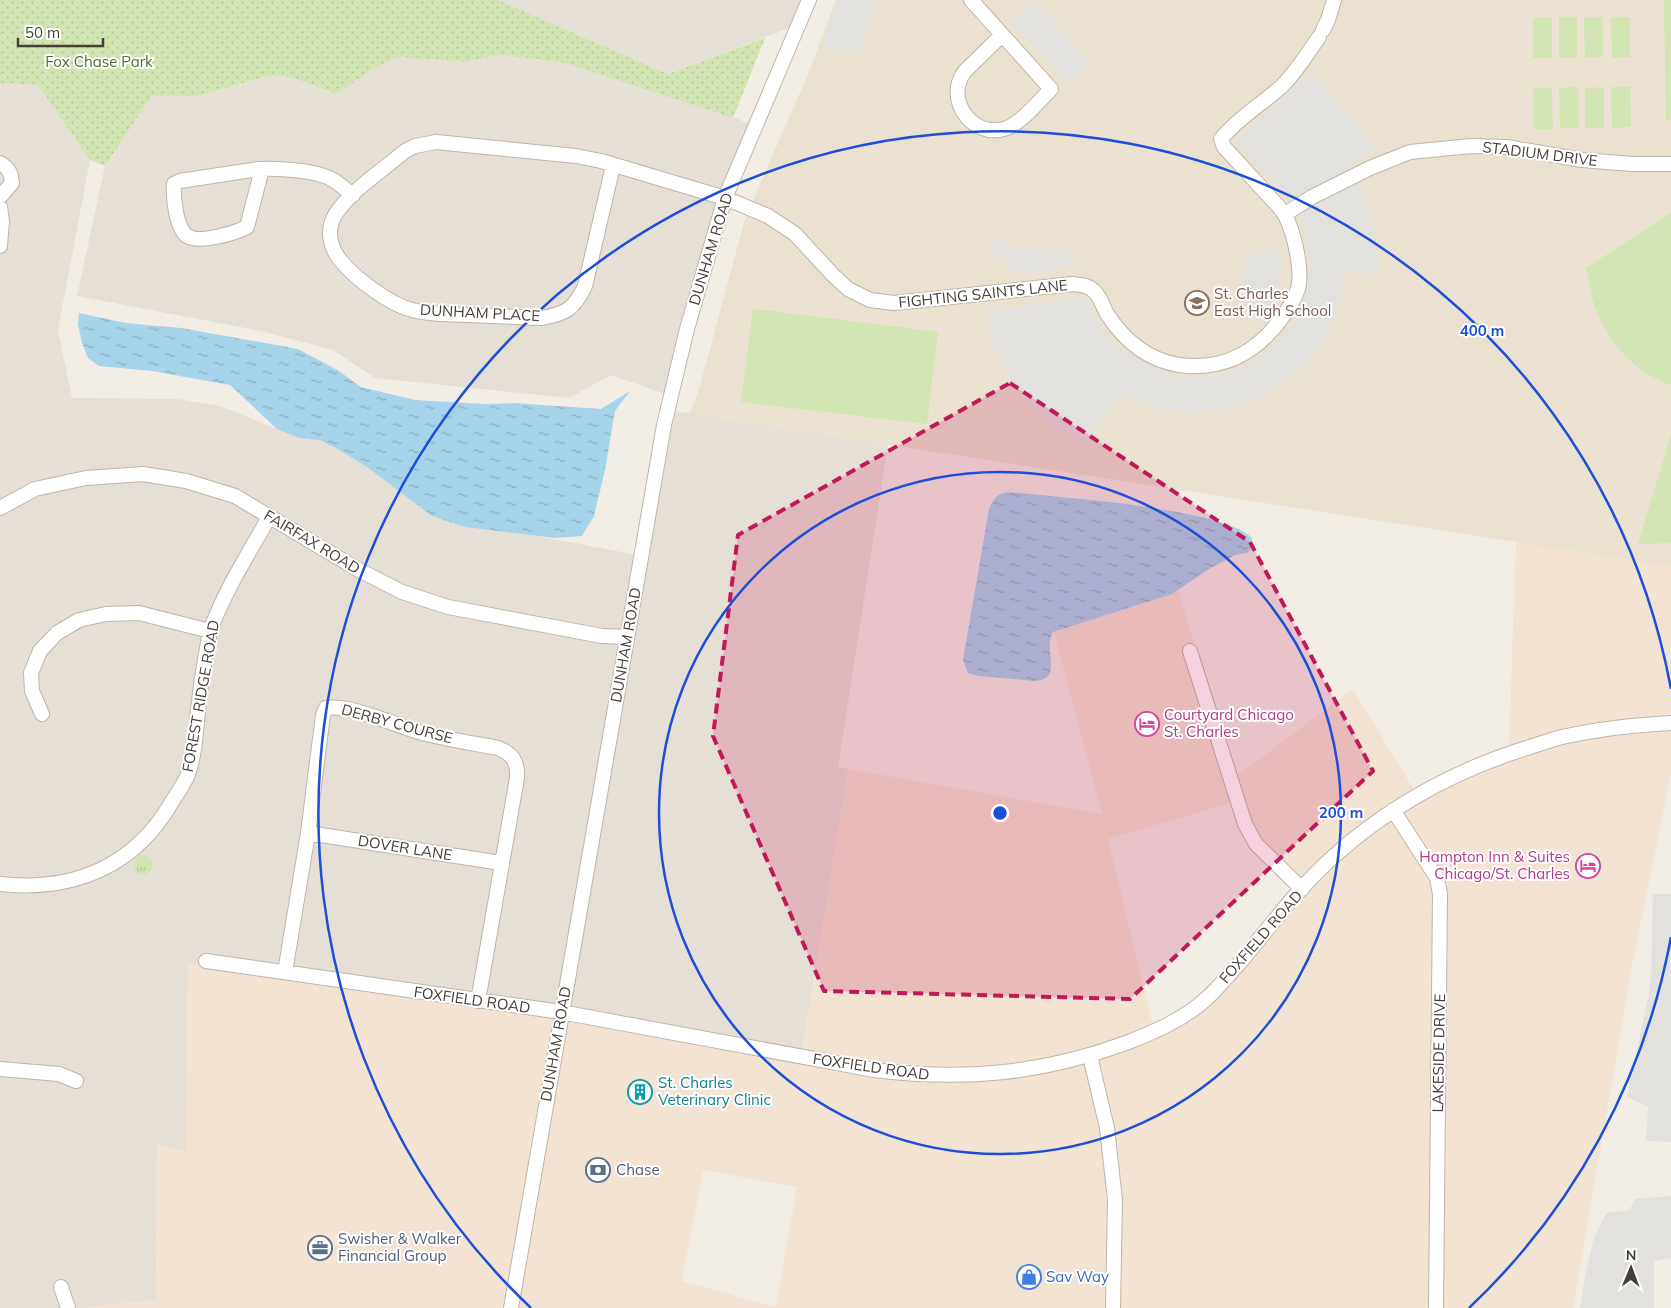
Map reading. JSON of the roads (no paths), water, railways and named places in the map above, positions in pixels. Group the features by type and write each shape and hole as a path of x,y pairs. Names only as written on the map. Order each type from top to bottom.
{"street":[{"name":"DUNHAM ROAD","path":"510,1308 664,425 687,329 725,198 809,0"},
{"path":"971,0 1051,89 1018,121 1007,128 984,130 974,126 968,119 958,100 957,90 960,78 1002,35"},
{"path":"1285,214 1224,147 1221,139 1240,120 1281,87 1296,72 1328,20 1334,0"},
{"name":"DUNHAM PLACE","path":"613,166 584,286 580,296 570,309 557,316 541,318 432,314 411,310 379,294 345,266 337,256 330,241 330,230 335,216 353,195 406,151 415,146 436,142 576,156 601,161 725,198"},
{"name":"STADIUM DRIVE","path":"1285,214 1312,197 1393,158 1410,152 1470,146 1507,147 1582,160 1632,164 1671,164"},
{"path":"0,163 7,167 12,176 12,183 0,197"},
{"path":"262,169 247,227 239,232 203,239 189,237 179,228 173,196 174,184 180,181 262,169 276,168 322,175 332,179 353,195"},
{"name":"FIGHTING SAINTS LANE","path":"725,198 768,216 795,234 848,289 870,300 894,303 1073,284 1086,286 1095,292 1106,312 1124,337 1149,355 1179,365 1205,365 1233,360 1255,348 1273,330 1288,309 1298,288 1298,261 1293,235 1285,214"},
{"path":"0,207 2,220 0,246"},
{"name":"FAIRFAX ROAD","path":"0,508 35,489 86,478 143,474 186,481 235,496 357,569 411,595 448,607 602,636 627,637"},
{"name":"FOREST RIDGE ROAD","path":"0,884 23,887 80,879 134,849 150,834 165,815 188,775 210,631 238,569 269,516"},
{"path":"42,714 32,690 31,674 40,652 57,633 78,620 106,614 139,613 210,631"},
{"path":"1190,651 1245,824 1256,844 1302,889"},
{"name":"DERBY COURSE","path":"284,972 308,833 323,715 326,708 333,707 358,712 420,732 498,748 508,752 516,761 517,778 478,1001"},
{"name":"FOXFIELD ROAD","path":"206,961 561,1012 874,1070 948,1076 986,1075 1022,1070 1090,1056 1153,1033 1181,1018 1205,1000 1224,981 1302,889 1333,856 1393,810 1443,781 1504,755 1561,738 1623,726 1671,723"},
{"name":"LAKESIDE DRIVE","path":"1393,810 1436,878 1440,894 1436,1308"},
{"name":"DOVER LANE","path":"308,833 502,863"},
{"path":"1090,1056 1107,1128 1114,1200 1112,1308"},
{"path":"0,1069 59,1074 76,1081"},
{"path":"61,1287 68,1308"}],"water":[{"path":"79,313 126,323 181,328 298,349 339,371 361,387 415,400 485,404 514,403 601,409 630,391 615,411 605,470 594,516 582,536 554,538 465,527 432,516 367,467 336,448 320,440 299,438 277,429 230,385 152,371 99,366 88,358 82,343 78,324"},
{"path":"1008,492 1137,506 1209,519 1235,528 1252,538 1251,549 1247,553 1235,555 1209,569 1172,594 1053,632 1050,639 1051,670 1043,679 1034,681 979,676 968,673 963,660 989,509 996,497"}],"place":[{"name":"St. Charles East High School","path":"1197,303"},
{"name":"Courtyard Chicago St. Charles","path":"1147,724"},
{"name":"Hampton Inn & Suites Chicago/St. Charles","path":"1588,866"},
{"name":"St. Charles Veterinary Clinic","path":"640,1092"},
{"name":"Chase","path":"598,1170"},
{"name":"Swisher & Walker Financial Group","path":"320,1248"},
{"name":"Sav Way","path":"1029,1277"}],"park label":[{"name":"Fox Chase Park","path":"99,62"}]}
